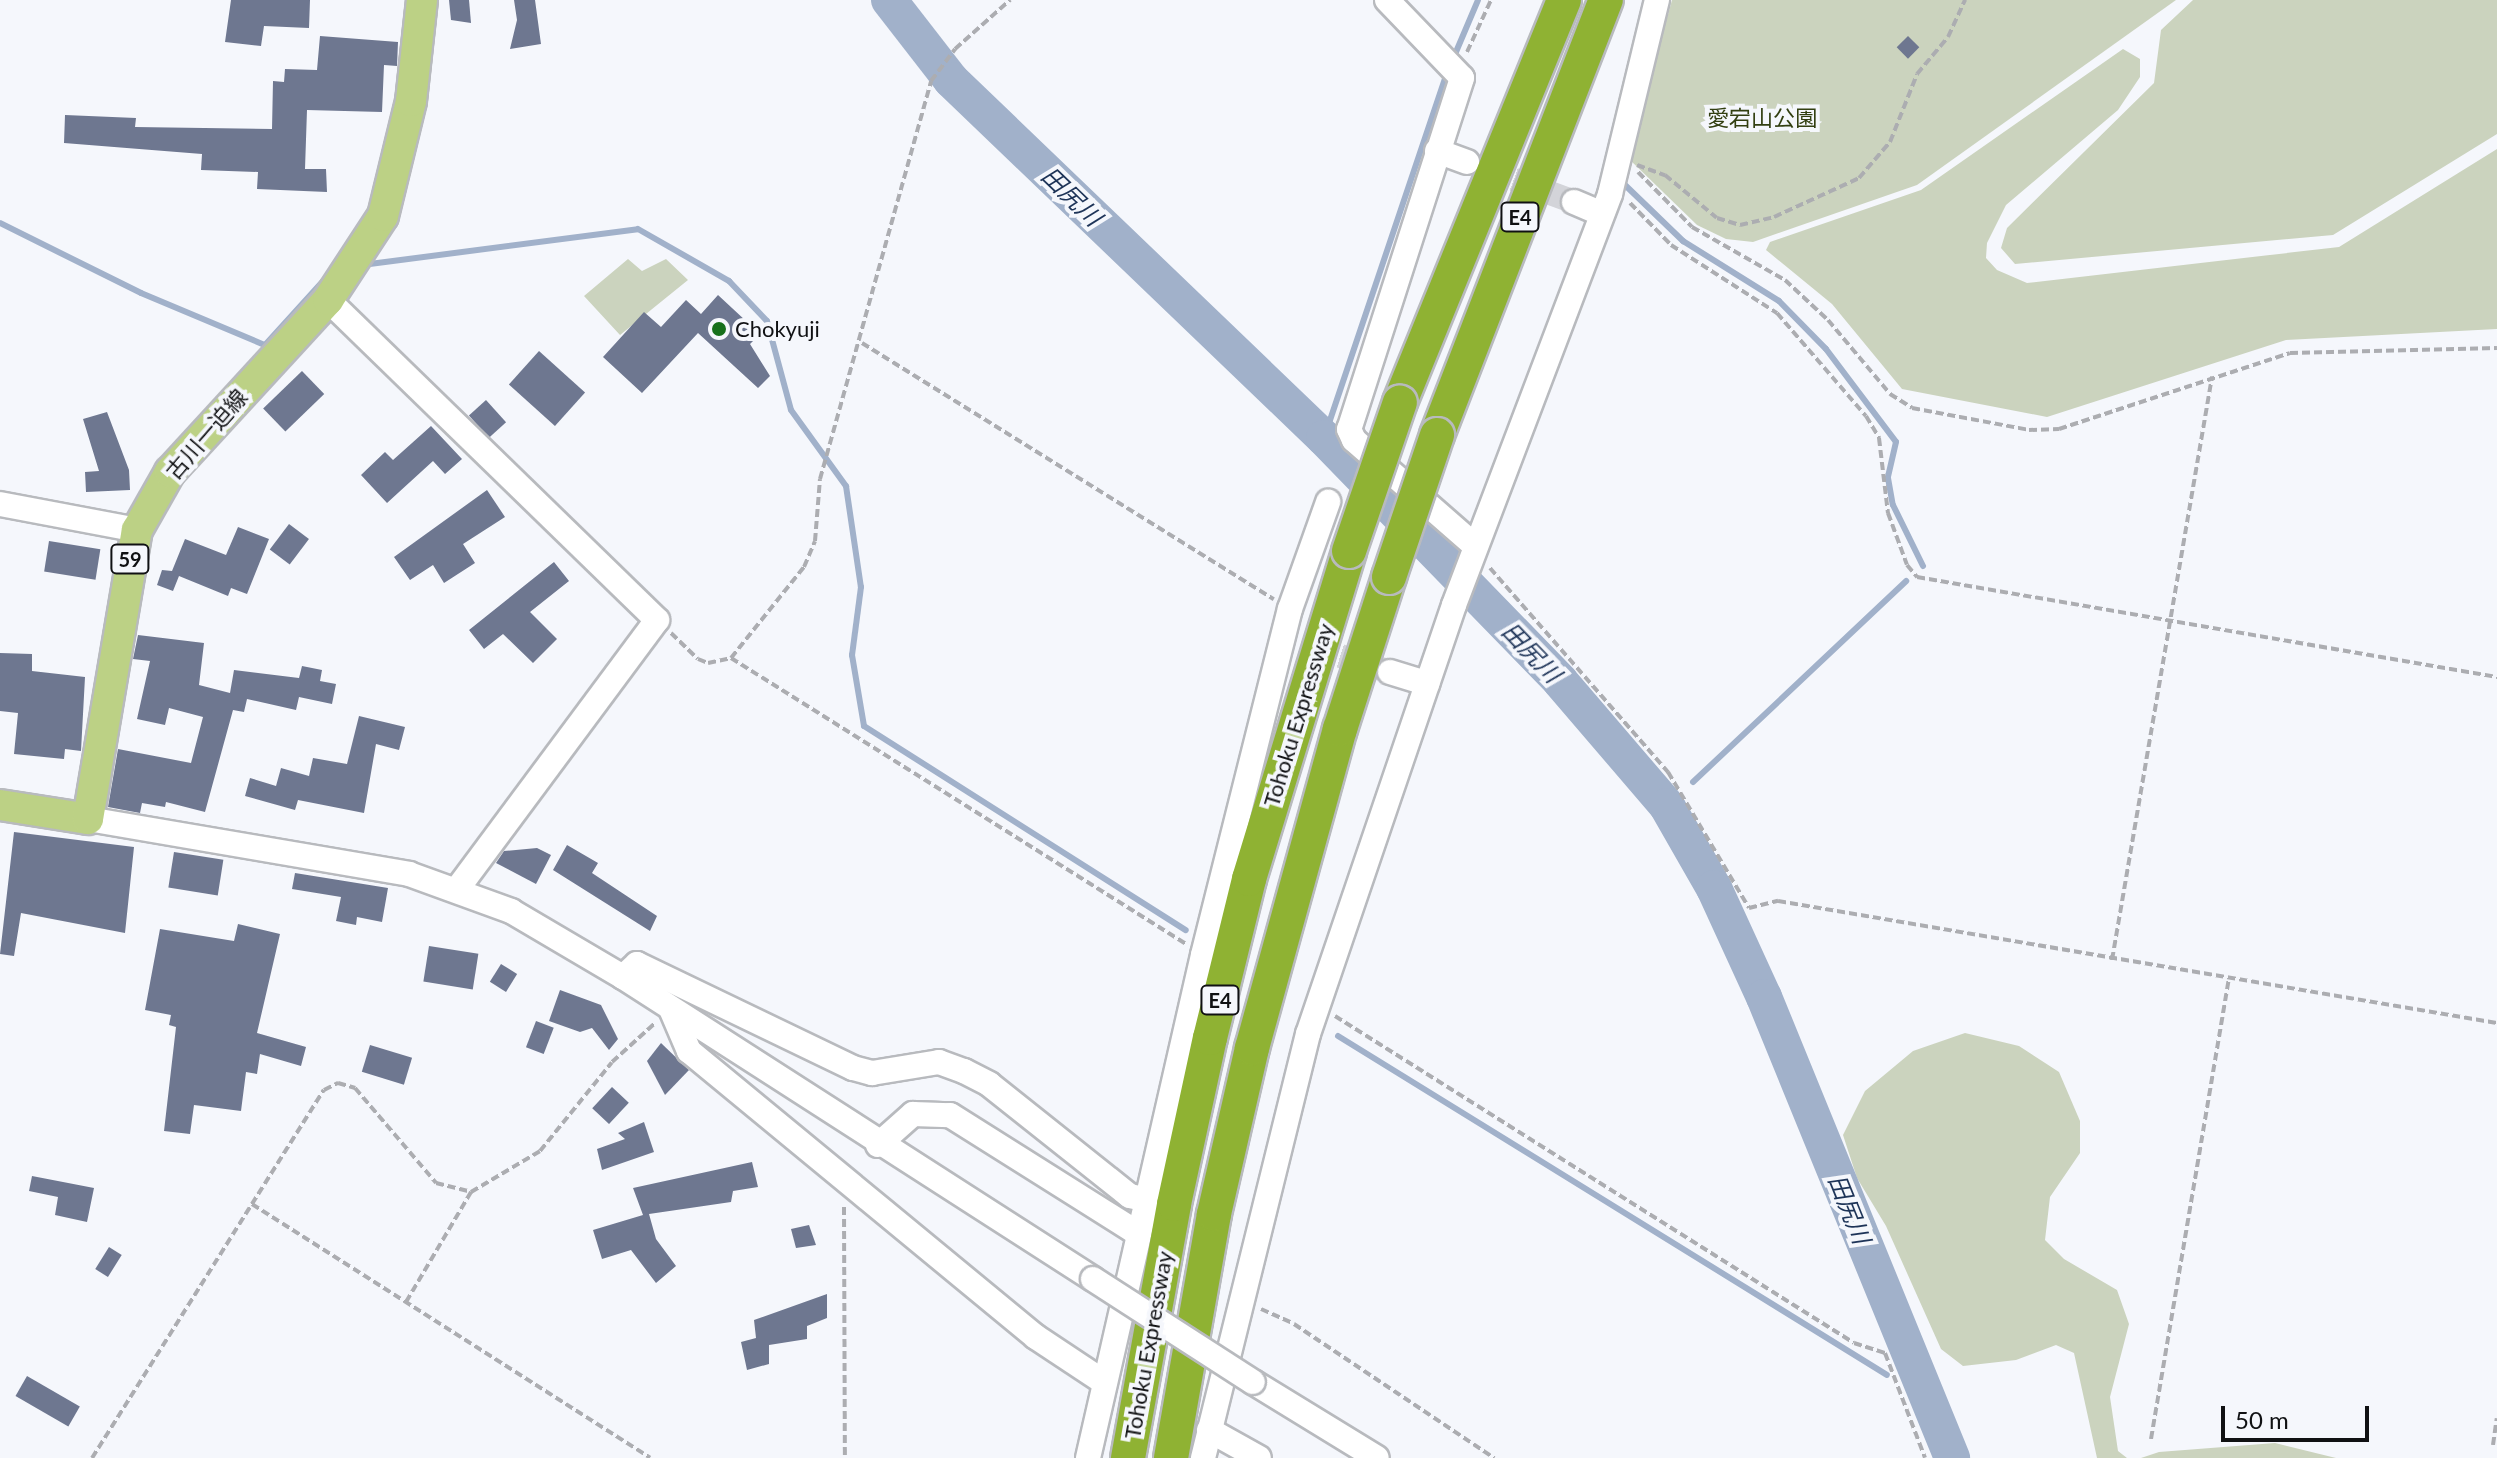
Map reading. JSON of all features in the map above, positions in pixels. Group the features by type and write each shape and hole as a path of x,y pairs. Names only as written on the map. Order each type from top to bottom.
{"highway":[{"name":"Tohoku Expressway","path":"1128,1458 1171,1219 1210,1038 1258,849 1349,551 1400,402 1564,0"},
{"name":"Tohoku Expressway","path":"1171,1458 1214,1214 1252,1048 1389,577 1437,435 1606,0"}],"main road":[{"name":"古川一迫線","path":"88,819 137,530 170,472 334,290 383,216 411,101 422,0"},
{"path":"0,805 88,819"}],"street":[{"path":"1387,0 1462,78 1349,429 1354,440 1473,552"},
{"path":"1203,1458 1317,1005 1473,552 1606,204 1657,0"},
{"path":"1437,151 1467,162"},
{"path":"1574,202 1606,204"},
{"path":"334,290 657,620 458,888"},
{"path":"1088,1458 1143,1199 1203,955 1295,642 1290,609 1328,502"},
{"path":"0,504 137,530"},
{"path":"1390,672 1427,683"},
{"path":"88,819 409,874 458,888 511,911 623,977 878,1145 1377,1458"},
{"path":"623,977 637,964 853,1068 872,1073 939,1062 964,1071 989,1084 1130,1196 1143,1199"},
{"path":"671,1009 689,1051 1036,1337 1104,1382"},
{"path":"878,1145 913,1114 950,1115 1136,1232"},
{"path":"1209,1430 1259,1458"}],"path":[{"path":"657,620 698,659 708,663 731,658 804,567 815,541 825,464 862,343 931,81 955,49 1010,0"},
{"path":"1457,72 1491,0"},
{"path":"1619,159 1665,175 1717,218 1740,225 1774,217 1835,190 1859,178 1882,156 1917,74 1943,44 1965,0"},
{"path":"1619,159 1692,227 1785,280 1828,320 1890,394 1912,408 2029,430 2059,429 2290,353 2497,348"},
{"path":"1606,204 1630,202 1695,262 1777,313 1848,393 1879,438 1888,513 1907,565 1917,577 2497,677"},
{"path":"862,343 1290,609"},
{"path":"2112,960 2212,377"},
{"path":"1473,552 1668,772 1749,908 1778,901 2497,1023"},
{"path":"731,658 1203,955"},
{"path":"2151,1439 2229,979"},
{"path":"1317,1005 1854,1343 1885,1353 1925,1458"},
{"path":"406,1302 471,1192 540,1151 612,1062 671,1009"},
{"path":"92,1458 324,1090 338,1083 355,1088 436,1183 471,1192"},
{"path":"844,1176 845,1458"},
{"path":"252,1204 650,1458"},
{"path":"1241,1300 1294,1324 1494,1458"},
{"path":"2493,1445 2497,1418"}],"green space":[{"name":"愛宕山公園","path":"1672,0 2176,0 1917,185 1753,242 1726,239 1697,225 1628,158"},
{"path":"2193,0 2497,0 2497,134 2333,235 2015,264 2001,248 2007,228 2154,83 2161,30"},
{"path":"2123,49 2140,59 2140,77 2118,110 2006,205 1987,243 1986,258 1997,270 2027,283 2339,247 2497,149 2497,329 2286,340 2047,417 1902,389 1832,304 1766,250 1770,242 1921,190"},
{"path":"628,259 642,271 666,259 688,280 620,335 584,296"},
{"path":"1965,1033 2019,1046 2059,1072 2080,1121 2080,1153 2050,1197 2045,1240 2064,1259 2117,1290 2129,1324 2110,1397 2118,1451 2127,1458 2097,1458 2074,1353 2056,1345 2016,1360 1963,1366 1941,1349 1886,1226 1857,1178 1843,1135 1865,1091 1913,1051"},
{"path":"2275,1443 2336,1458 2141,1458 2159,1452"}],"building":[{"path":"231,0 310,0 309,28 264,26 261,46 225,42"},
{"path":"449,0 469,0 471,23 451,20"},
{"path":"514,0 535,0 541,44 510,49 517,20"},
{"path":"320,36 398,42 397,66 384,65 382,112 307,110 305,169 326,169 327,192 257,189 258,172 201,170 202,154 64,143 65,115 136,118 135,127 272,129 273,81 284,82 285,69 317,70"},
{"path":"1908,36 1919,47 1908,59 1897,47"},
{"path":"718,295 760,334 750,344 770,376 758,388 698,333 642,393 603,357 644,312 661,327 686,300 701,314"},
{"path":"539,351 585,392 555,426 509,384"},
{"path":"302,371 324,394 285,432 263,409"},
{"path":"486,400 506,422 489,438 469,415"},
{"path":"107,412 129,470 130,490 86,492 85,472 99,471 83,419"},
{"path":"431,426 462,459 445,474 433,461 387,503 361,475 385,452 393,460"},
{"path":"487,490 505,517 463,544 475,563 444,583 433,565 410,580 394,557"},
{"path":"289,524 309,539 290,565 270,550"},
{"path":"238,527 269,539 247,594 231,588 228,596 179,576 173,591 157,585 162,570 172,571 185,539 226,555"},
{"path":"49,541 100,549 96,580 44,572"},
{"path":"554,562 569,581 530,612 557,639 533,663 503,634 484,649 469,630"},
{"path":"138,635 204,643 199,685 230,693 234,670 299,678 302,666 322,670 320,681 336,684 332,704 299,697 296,710 247,699 244,712 233,710 205,812 166,802 165,807 142,803 140,813 108,807 118,749 191,763 203,717 169,708 165,725 137,719 150,661 133,659"},
{"path":"0,653 32,654 32,671 85,677 81,751 65,749 64,759 14,754 18,713 0,711"},
{"path":"359,716 405,727 399,750 376,744 364,813 298,800 295,810 245,796 250,778 276,786 281,768 309,776 313,758 347,764"},
{"path":"14,832 134,847 125,933 21,913 14,956 0,954"},
{"path":"567,845 598,863 592,873 657,916 650,931 553,870"},
{"path":"537,848 551,855 536,884 496,863 504,851"},
{"path":"174,852 223,860 218,895 168,888"},
{"path":"295,873 388,888 382,922 357,917 356,925 336,921 341,897 292,889"},
{"path":"238,924 280,934 257,1033 306,1047 301,1066 260,1054 257,1074 246,1072 241,1111 194,1105 190,1134 164,1131 176,1027 169,1025 171,1015 145,1010 160,929 234,941"},
{"path":"429,946 478,954 473,989 423,982"},
{"path":"501,964 517,974 506,992 490,982"},
{"path":"560,990 601,1005 618,1039 609,1050 592,1028 580,1032 549,1021"},
{"path":"536,1021 554,1028 544,1054 526,1047"},
{"path":"661,1043 689,1070 665,1095 647,1061"},
{"path":"370,1045 412,1058 404,1085 362,1072"},
{"path":"612,1087 629,1103 609,1124 592,1108"},
{"path":"644,1122 654,1152 602,1170 597,1149 625,1139 618,1133"},
{"path":"752,1162 758,1187 733,1191 731,1202 649,1214 656,1239 676,1266 656,1283 631,1250 602,1259 593,1230 643,1215 633,1188"},
{"path":"32,1176 94,1188 87,1222 55,1215 58,1197 29,1191"},
{"path":"809,1225 816,1245 796,1248 791,1229"},
{"path":"109,1247 122,1255 108,1277 95,1269"},
{"path":"827,1294 827,1318 807,1326 807,1339 769,1345 769,1364 747,1370 741,1342 756,1338 754,1320"},
{"path":"27,1376 80,1406 68,1426 16,1396"}],"waterway":[{"name":"田尻川","path":"889,0 951,80 1324,438 1560,681 1667,806 1714,888 1764,997 1952,1458"},
{"path":"1453,59 1478,0"},
{"path":"1324,438 1445,78"},
{"path":"1625,185 1683,241 1779,301 1826,349 1896,442 1888,478 1893,505 1923,566"},
{"path":"0,223 141,293 265,345 332,271"},
{"path":"362,265 638,229 729,281 767,321 791,410 846,486 861,587 852,655 864,726 1186,930"},
{"path":"1693,782 1906,581"},
{"name":"田尻川","path":"1667,806 1671,803"},
{"path":"1338,1036 1887,1375"},
{"path":"1901,1369 1912,1365"}],"tunnel":[{"path":"1480,167 1574,202"},
{"path":"1306,645 1390,672"}],"place":[{"name":"Chokyuji","path":"719,329"}]}
